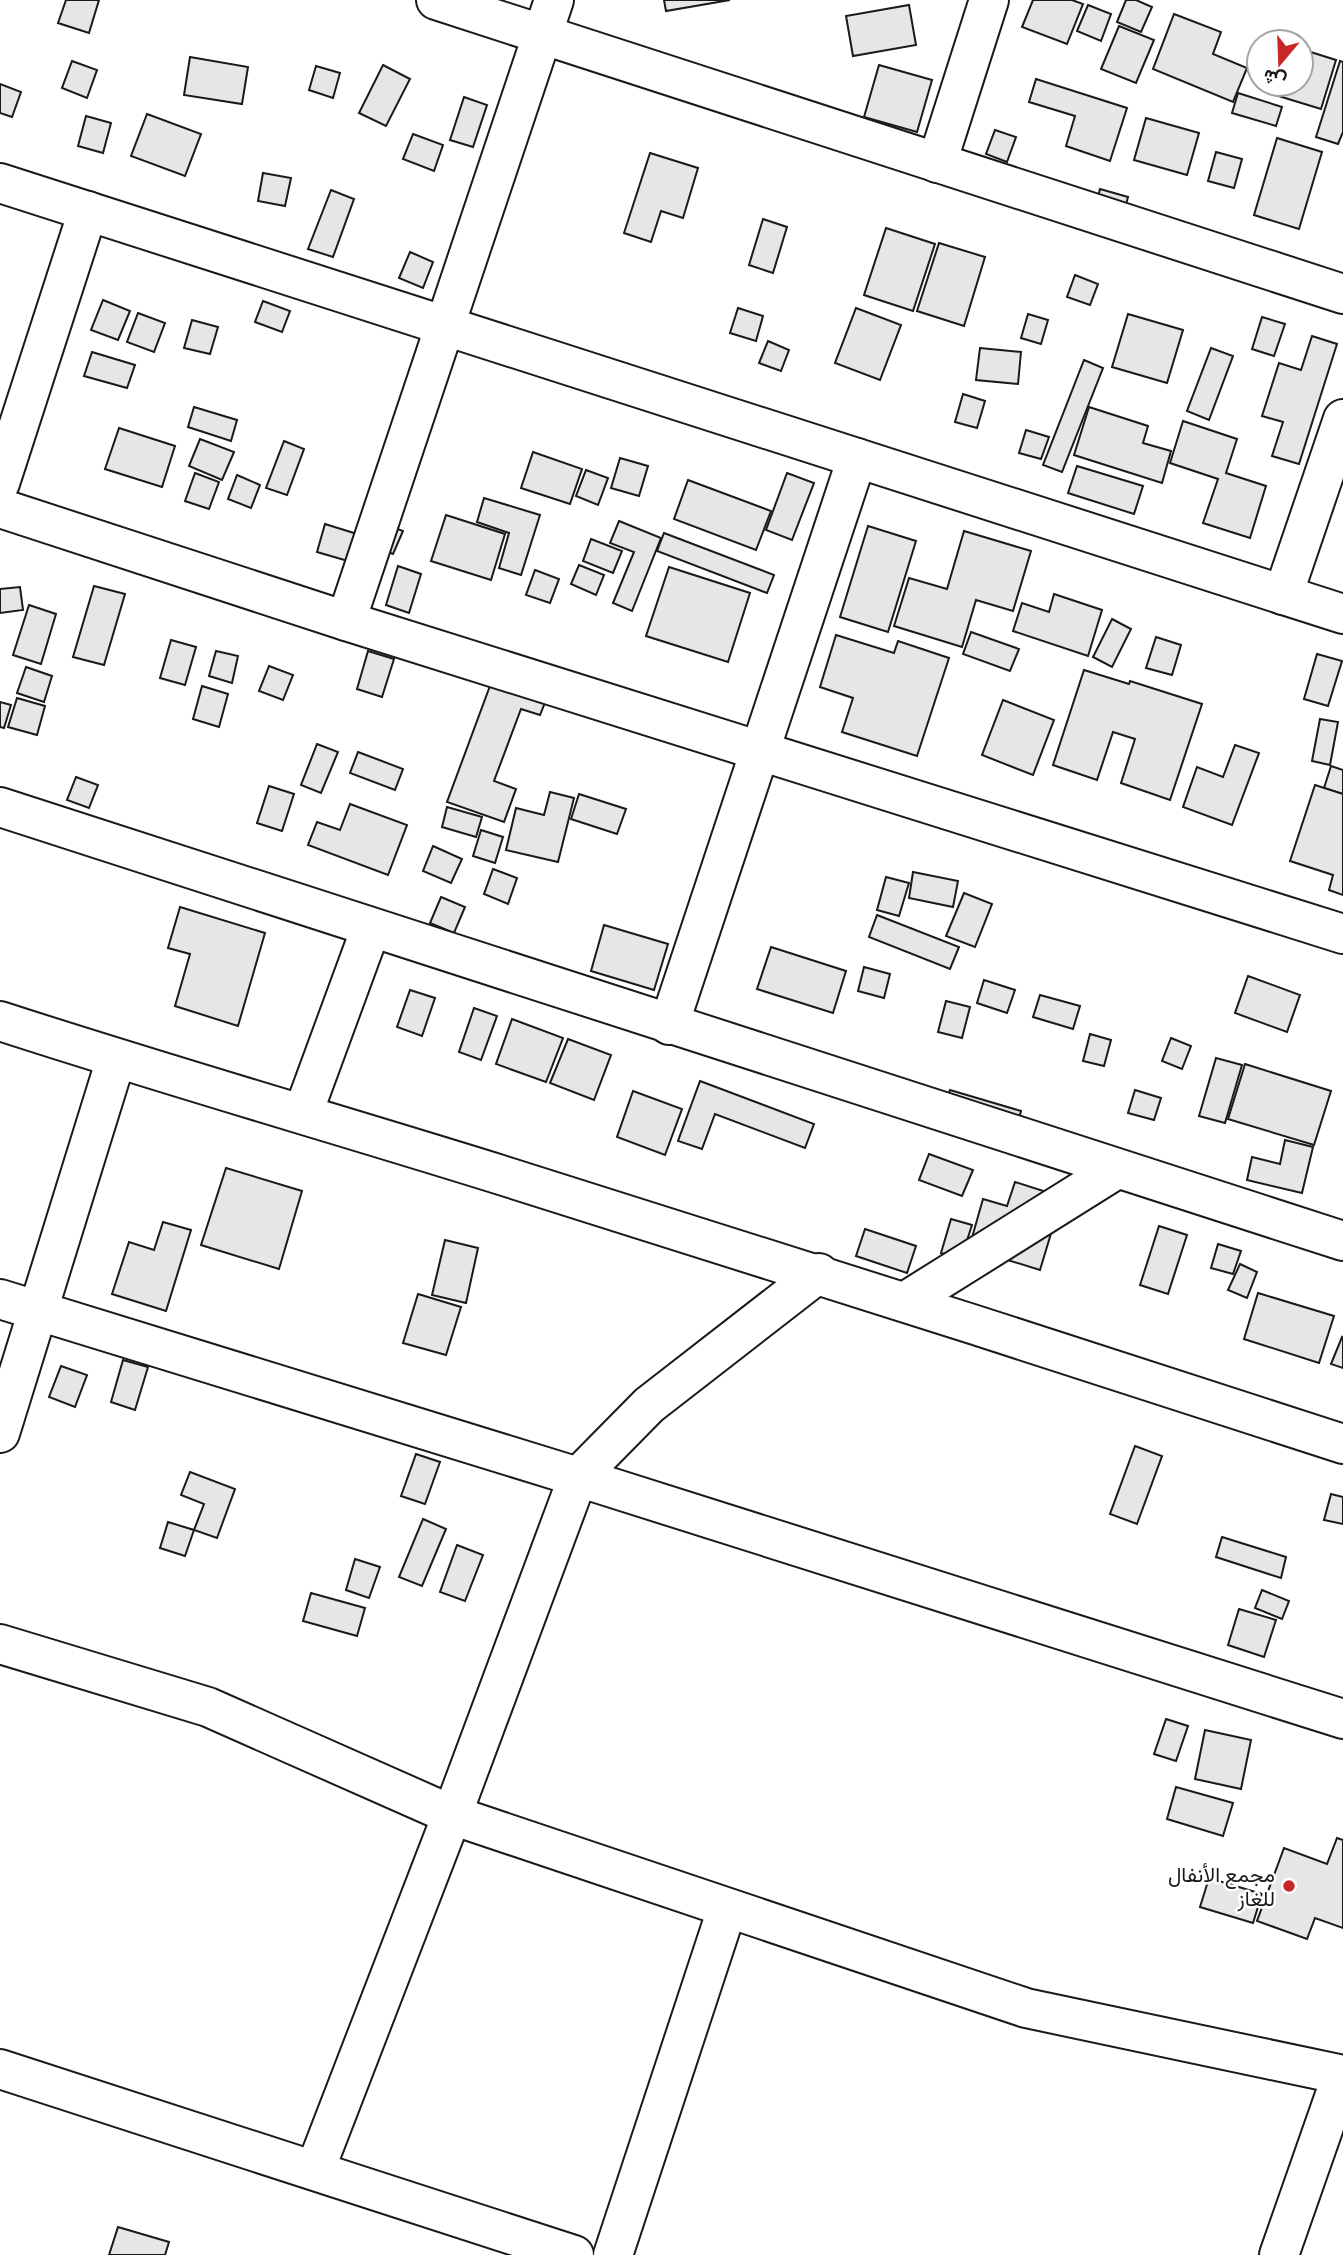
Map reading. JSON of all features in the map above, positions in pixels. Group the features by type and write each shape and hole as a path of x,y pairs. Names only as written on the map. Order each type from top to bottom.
{"street":[{"path":"436,0 548,18 937,163 1343,294"},
{"path":"937,163 989,0"},
{"path":"346,621 548,18"},
{"path":"0,183 1343,614"},
{"path":"0,483 88,211"},
{"path":"1283,595 1343,419"},
{"path":"669,1025 858,458"},
{"path":"0,508 346,621 1343,934"},
{"path":"0,807 1343,1241"},
{"path":"303,1113 371,928"},
{"path":"0,1021 116,1059 303,1113 819,1273 1343,1444"},
{"path":"0,1433 116,1059"},
{"path":"906,1301 1118,1169"},
{"path":"314,2171 452,1815 578,1477 649,1405 819,1273"},
{"path":"0,1299 578,1477 1343,1719"},
{"path":"0,1644 208,1707 452,1815 1026,2008 1343,2075 1279,2255"},
{"path":"613,2255 727,1909"},
{"path":"0,2069 314,2171 504,2245 574,2255"}],"building":[{"path":"66,0 99,0 89,33 58,23"},
{"path":"664,0 730,0 666,11"},
{"path":"1033,0 1072,0 1083,4 1067,44 1022,27"},
{"path":"1126,0 1136,0 1152,7 1141,32 1117,22"},
{"path":"909,5 916,45 853,56 846,16"},
{"path":"1088,5 1111,14 1101,41 1077,31"},
{"path":"1174,14 1221,32 1213,54 1245,67 1245,73 1233,102 1153,69"},
{"path":"1119,26 1154,40 1136,83 1101,69"},
{"path":"1315,53 1336,60 1321,109 1285,98 1315,98"},
{"path":"190,57 248,67 242,104 184,95"},
{"path":"72,61 97,70 87,98 62,88"},
{"path":"1340,61 1343,62 1343,132 1338,144 1316,137"},
{"path":"383,65 410,79 386,126 359,113"},
{"path":"879,65 932,80 917,132 864,117"},
{"path":"316,66 340,73 333,98 309,90"},
{"path":"1036,79 1127,108 1110,161 1066,146 1075,116 1029,102"},
{"path":"0,84 21,92 12,117 0,113"},
{"path":"1238,93 1245,95 1245,98 1282,107 1276,126 1232,113"},
{"path":"464,97 487,105 473,147 450,140"},
{"path":"147,114 201,134 185,176 131,156"},
{"path":"86,116 111,123 103,153 78,146"},
{"path":"1146,118 1199,133 1187,175 1134,160"},
{"path":"995,130 1016,137 1007,162 986,154"},
{"path":"413,134 443,145 434,171 403,159"},
{"path":"1277,138 1322,152 1299,229 1254,215"},
{"path":"1216,152 1242,159 1234,188 1208,181"},
{"path":"650,153 698,168 683,218 661,211 651,242 624,233"},
{"path":"263,173 291,178 285,206 258,201"},
{"path":"1100,189 1128,197 1123,215 1095,208"},
{"path":"331,190 354,199 333,257 308,249"},
{"path":"763,219 787,227 773,273 749,265"},
{"path":"886,228 935,244 913,311 864,295"},
{"path":"939,243 985,257 964,326 917,311"},
{"path":"410,252 433,262 423,288 399,278"},
{"path":"1075,275 1098,284 1090,305 1067,297"},
{"path":"103,300 130,311 118,340 91,330"},
{"path":"263,301 290,311 282,332 255,322"},
{"path":"738,308 763,316 756,341 730,333"},
{"path":"856,308 901,325 880,380 835,363"},
{"path":"138,313 165,323 154,352 127,342"},
{"path":"1028,314 1048,320 1041,344 1021,338"},
{"path":"1128,314 1183,330 1167,383 1112,367"},
{"path":"1262,317 1285,324 1274,356 1252,349"},
{"path":"192,320 218,327 210,354 184,348"},
{"path":"1312,336 1337,344 1299,464 1272,456 1283,422 1262,416 1279,363 1301,370"},
{"path":"768,341 789,350 781,371 759,363"},
{"path":"980,348 1021,352 1018,384 976,380"},
{"path":"1211,348 1233,356 1209,420 1187,411"},
{"path":"92,352 135,365 127,388 84,376"},
{"path":"1084,360 1103,368 1062,472 1043,465"},
{"path":"963,394 985,401 977,428 955,422"},
{"path":"194,407 237,420 231,441 188,427"},
{"path":"1089,407 1148,426 1143,443 1171,451 1162,483 1074,455"},
{"path":"1183,421 1237,439 1226,473 1266,486 1250,538 1203,523 1218,479 1170,463"},
{"path":"119,428 175,446 162,487 105,469"},
{"path":"1026,430 1049,437 1041,459 1019,453"},
{"path":"200,439 234,452 222,480 189,466"},
{"path":"284,441 304,449 287,495 266,488"},
{"path":"533,452 582,469 570,504 521,488"},
{"path":"620,458 648,466 639,496 611,488"},
{"path":"1077,466 1143,486 1134,514 1068,493"},
{"path":"586,470 608,478 598,505 576,496"},
{"path":"195,473 219,482 209,509 185,501"},
{"path":"787,473 814,483 792,540 766,530"},
{"path":"237,475 260,485 251,508 228,499"},
{"path":"688,480 771,511 756,550 674,519"},
{"path":"484,498 540,515 521,575 499,568 509,533 477,522"},
{"path":"446,515 505,534 491,580 431,561"},
{"path":"371,519 403,531 393,554 362,542"},
{"path":"619,521 661,538 632,611 613,603 634,552 610,543"},
{"path":"325,524 357,534 348,561 317,552"},
{"path":"868,526 916,541 888,632 840,617"},
{"path":"964,531 1031,551 1013,611 976,600 962,647 894,626 909,578 947,589"},
{"path":"664,533 774,575 767,593 657,551"},
{"path":"591,539 622,551 613,573 583,561"},
{"path":"579,565 604,575 596,595 571,584"},
{"path":"398,566 421,574 409,613 386,605"},
{"path":"669,567 750,593 728,662 646,636"},
{"path":"535,570 559,579 550,603 526,595"},
{"path":"94,586 125,594 104,665 73,657"},
{"path":"20,587 23,610 0,613 0,589"},
{"path":"1054,594 1102,610 1088,656 1013,631 1022,603 1049,612"},
{"path":"29,605 56,614 41,664 13,655"},
{"path":"1112,619 1131,629 1112,667 1093,657"},
{"path":"971,632 1019,649 1010,671 963,654"},
{"path":"836,635 894,653 898,641 949,658 917,756 842,732 853,698 820,687"},
{"path":"1156,637 1181,645 1172,675 1146,668"},
{"path":"171,640 196,647 185,685 160,678"},
{"path":"216,651 238,656 232,683 209,676"},
{"path":"368,651 394,659 382,697 357,689"},
{"path":"1317,654 1342,661 1328,706 1304,699"},
{"path":"269,666 293,675 283,700 259,691"},
{"path":"26,667 52,676 44,702 17,693"},
{"path":"1084,670 1129,684 1130,681 1202,704 1170,800 1121,783 1135,739 1113,732 1097,780 1053,765"},
{"path":"494,675 548,695 540,715 521,709 494,781 516,789 504,822 447,802"},
{"path":"202,686 228,694 219,727 193,719"},
{"path":"17,698 45,706 37,735 8,727"},
{"path":"1003,700 1054,720 1033,775 982,755"},
{"path":"0,702 11,705 4,728 0,727"},
{"path":"1320,719 1338,722 1330,765 1312,761"},
{"path":"317,744 338,752 321,793 301,785"},
{"path":"1235,745 1259,753 1232,825 1183,807 1197,767 1223,777"},
{"path":"358,752 403,769 395,790 350,773"},
{"path":"1331,766 1343,770 1343,794 1324,788"},
{"path":"76,777 98,785 89,808 67,800"},
{"path":"1315,785 1343,794 1343,895 1329,890 1333,875 1290,861"},
{"path":"269,786 294,794 282,831 257,823"},
{"path":"550,792 574,798 558,862 506,850 516,808 544,815"},
{"path":"579,794 626,809 617,834 571,819"},
{"path":"350,804 407,825 388,875 308,845 317,822 340,830"},
{"path":"447,807 482,817 476,837 442,827"},
{"path":"481,830 503,837 495,863 473,856"},
{"path":"433,846 462,859 451,883 423,871"},
{"path":"493,869 517,878 508,904 484,894"},
{"path":"913,872 958,881 953,907 909,898"},
{"path":"886,877 909,883 899,916 877,910"},
{"path":"964,893 992,904 975,947 946,936"},
{"path":"441,897 465,907 454,933 430,923"},
{"path":"180,907 265,933 238,1026 175,1006 190,954 168,948"},
{"path":"877,915 959,947 950,969 869,937"},
{"path":"604,925 668,944 654,990 591,971"},
{"path":"771,947 846,971 833,1013 757,989"},
{"path":"864,967 890,974 884,998 858,991"},
{"path":"1248,976 1300,995 1287,1032 1235,1013"},
{"path":"984,980 1015,990 1007,1013 977,1003"},
{"path":"410,990 435,998 422,1036 397,1027"},
{"path":"1040,995 1080,1006 1073,1029 1033,1017"},
{"path":"946,1001 970,1007 962,1038 938,1032"},
{"path":"474,1008 497,1016 481,1060 459,1052"},
{"path":"512,1019 563,1038 546,1082 496,1064"},
{"path":"1090,1034 1111,1040 1104,1066 1083,1061"},
{"path":"1171,1038 1191,1046 1182,1069 1162,1061"},
{"path":"568,1039 611,1055 594,1100 550,1083"},
{"path":"1216,1058 1242,1065 1225,1123 1199,1116"},
{"path":"1245,1064 1331,1091 1314,1145 1228,1119"},
{"path":"700,1081 814,1124 805,1148 715,1114 702,1149 678,1141"},
{"path":"950,1090 1021,1111 1014,1136 942,1115"},
{"path":"1135,1090 1161,1098 1154,1120 1128,1113"},
{"path":"633,1091 682,1109 665,1155 617,1137"},
{"path":"1285,1140 1313,1147 1302,1193 1247,1180 1252,1157 1280,1164"},
{"path":"929,1154 973,1170 962,1196 919,1180"},
{"path":"226,1168 302,1191 279,1269 201,1245"},
{"path":"1015,1182 1062,1197 1040,1270 969,1248 983,1199 1007,1206"},
{"path":"951,1219 972,1225 961,1259 941,1253"},
{"path":"163,1222 191,1230 166,1311 112,1294 129,1242 154,1250"},
{"path":"1159,1226 1187,1235 1168,1294 1140,1285"},
{"path":"865,1229 916,1246 907,1273 856,1256"},
{"path":"445,1240 478,1248 466,1303 432,1295"},
{"path":"1218,1244 1241,1251 1233,1274 1211,1268"},
{"path":"1240,1264 1257,1272 1247,1298 1228,1290"},
{"path":"1258,1293 1334,1316 1319,1363 1244,1339"},
{"path":"418,1294 461,1307 446,1355 403,1343"},
{"path":"1343,1338 1343,1368 1331,1364"},
{"path":"123,1360 148,1367 135,1410 111,1402"},
{"path":"61,1366 87,1375 75,1407 49,1397"},
{"path":"1135,1446 1162,1456 1137,1524 1110,1514"},
{"path":"416,1454 440,1462 425,1504 401,1496"},
{"path":"190,1472 235,1489 217,1538 194,1530 204,1504 181,1495"},
{"path":"1331,1494 1343,1497 1343,1524 1324,1520"},
{"path":"423,1519 446,1529 422,1586 399,1577"},
{"path":"168,1522 194,1530 185,1556 160,1548"},
{"path":"1222,1537 1286,1557 1281,1578 1216,1557"},
{"path":"457,1545 483,1555 465,1601 440,1592"},
{"path":"355,1559 380,1567 369,1598 346,1590"},
{"path":"1262,1590 1289,1601 1282,1619 1255,1608"},
{"path":"311,1593 365,1608 357,1636 303,1621"},
{"path":"1239,1609 1276,1620 1264,1657 1228,1645"},
{"path":"1166,1719 1188,1726 1176,1761 1154,1754"},
{"path":"1205,1730 1251,1740 1241,1789 1195,1779"},
{"path":"1176,1787 1233,1803 1223,1836 1167,1819"},
{"path":"1337,1838 1343,1840 1343,1928 1315,1918 1307,1939 1257,1921 1284,1848 1327,1864"},
{"path":"1209,1878 1262,1894 1253,1923 1200,1907"},
{"path":"118,2227 169,2242 165,2255 109,2255"}],"place":[{"name":"مجمع الأنفال للغاز","path":"1289,1886"}]}
